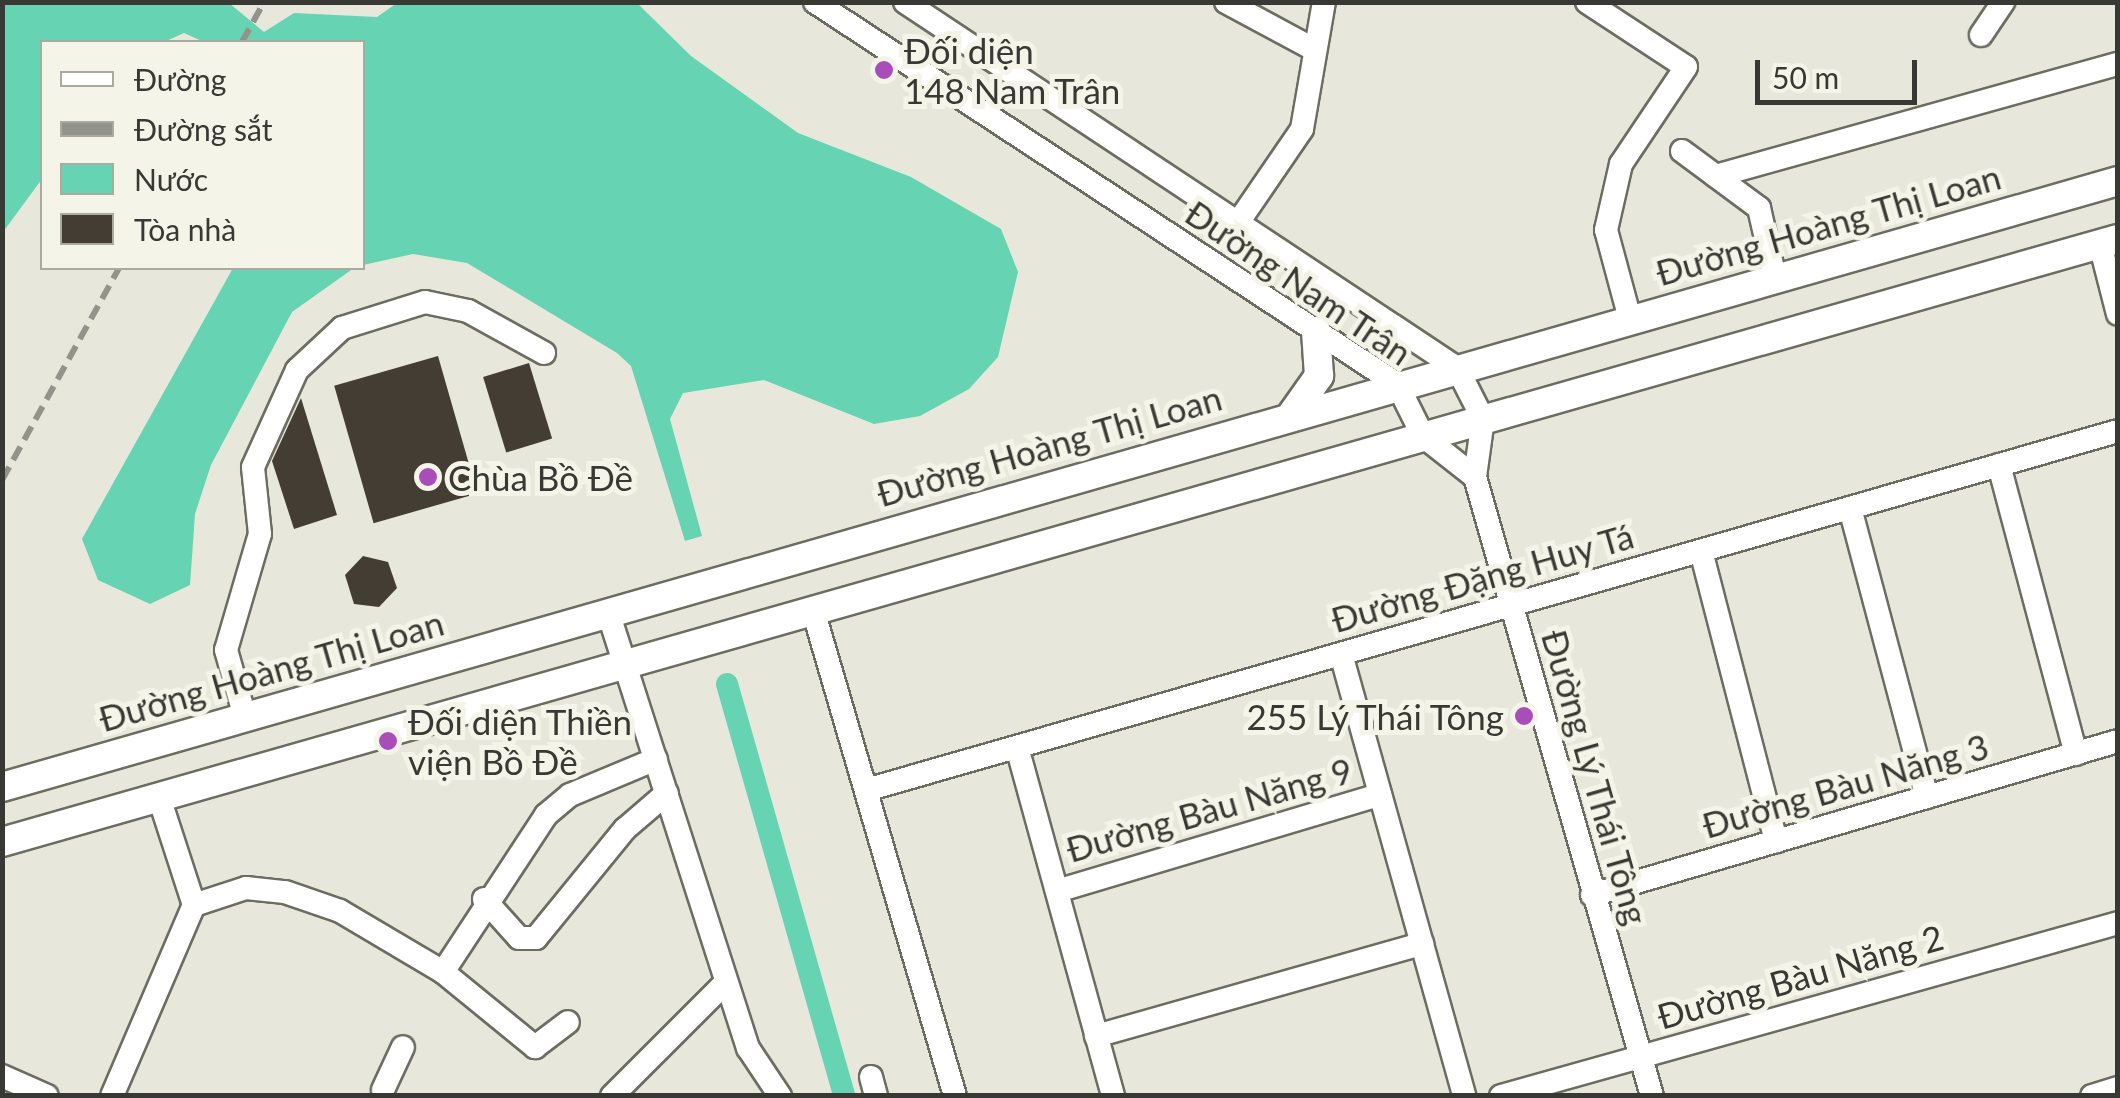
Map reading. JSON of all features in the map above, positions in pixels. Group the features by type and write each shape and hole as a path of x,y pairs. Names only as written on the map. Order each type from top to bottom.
{"main road":[{"name":"Đường Hoàng Thị Loan","path":"2,787 1396,384 2118,181"},
{"path":"2,842 2109,241"},
{"path":"1292,414 1319,376 1316,331"}],"street":[{"name":"Đường Nam Trân","path":"815,2 1396,384 1423,436 1475,477"},
{"name":"Đường Nam Trân","path":"905,2 1457,368 1483,419"},
{"path":"1226,2 1315,50"},
{"path":"1237,224 1302,129 1324,2"},
{"path":"1587,2 1686,68 1621,164 1610,214 1630,319"},
{"path":"1981,35 2003,2"},
{"path":"1716,176 2118,64"},
{"path":"1682,151 1758,208 1775,278"},
{"path":"2109,241 2118,314"},
{"path":"245,717 226,650 260,534 253,467 296,370 342,328 425,302 468,312 544,353"},
{"path":"1475,477 1483,419"},
{"name":"Đường Đặng Huy Tá","path":"866,790 2118,431"},
{"path":"1999,465 2076,754"},
{"name":"Đường Lý Thái Tông","path":"1475,477 1652,1096"},
{"path":"1850,508 1927,797"},
{"path":"1700,551 1776,841"},
{"path":"814,610 956,1096"},
{"path":"608,612 748,1048 780,1096"},
{"path":"1341,654 1464,1096"},
{"name":"Đường Bàu Năng 3","path":"1592,895 2118,741"},
{"path":"1017,747 1113,1096"},
{"path":"443,972 484,899 557,804 656,759"},
{"path":"484,899 519,938 536,938 625,829 667,793"},
{"name":"Đường Bàu Năng 9","path":"1057,891 1380,795"},
{"path":"112,1096 194,905 159,797"},
{"path":"194,905 246,888 285,892 340,911 443,972 535,1047 568,1022"},
{"name":"Đường Bàu Năng 2","path":"1500,1096 2118,923"},
{"path":"1096,1036 1422,944"},
{"path":"612,1096 726,982"},
{"path":"386,1094 403,1047"},
{"path":"2,1076 48,1096"},
{"path":"2092,1096 2118,1088"}],"water":[{"path":"636,2 691,56 798,133 911,177 1001,229 1018,272 998,357 969,389 920,416 874,424 764,380 683,393 670,419 702,536 685,541 631,366 617,353 467,263 413,254 365,265 365,40 200,40 184,33 168,40 40,40 40,182 3,232 3,3 229,3 264,32 294,13 377,17 397,3"},
{"path":"232,270 351,270 292,312 211,465 195,514 190,585 150,604 98,580 82,539"}],"building":[{"path":"438,356 477,493 374,523 334,386"},
{"path":"529,363 552,439 506,453 483,377"},
{"path":"301,398 337,515 294,529 272,461"},
{"path":"363,556 388,562 397,588 379,607 354,604 345,575"}],"waterway":[{"path":"727,684 844,1096"}],"railway":[{"path":"243,40 264,2"},
{"path":"2,480 118,270"}],"place":[{"name":"Đối diện 148 Nam Trân","path":"884,70"},
{"name":"Chùa Bồ Đề","path":"428,477"},
{"name":"255 Lý Thái Tông","path":"1524,716"},
{"name":"Đối diện Thiền viện Bồ Đề","path":"388,741"}]}
